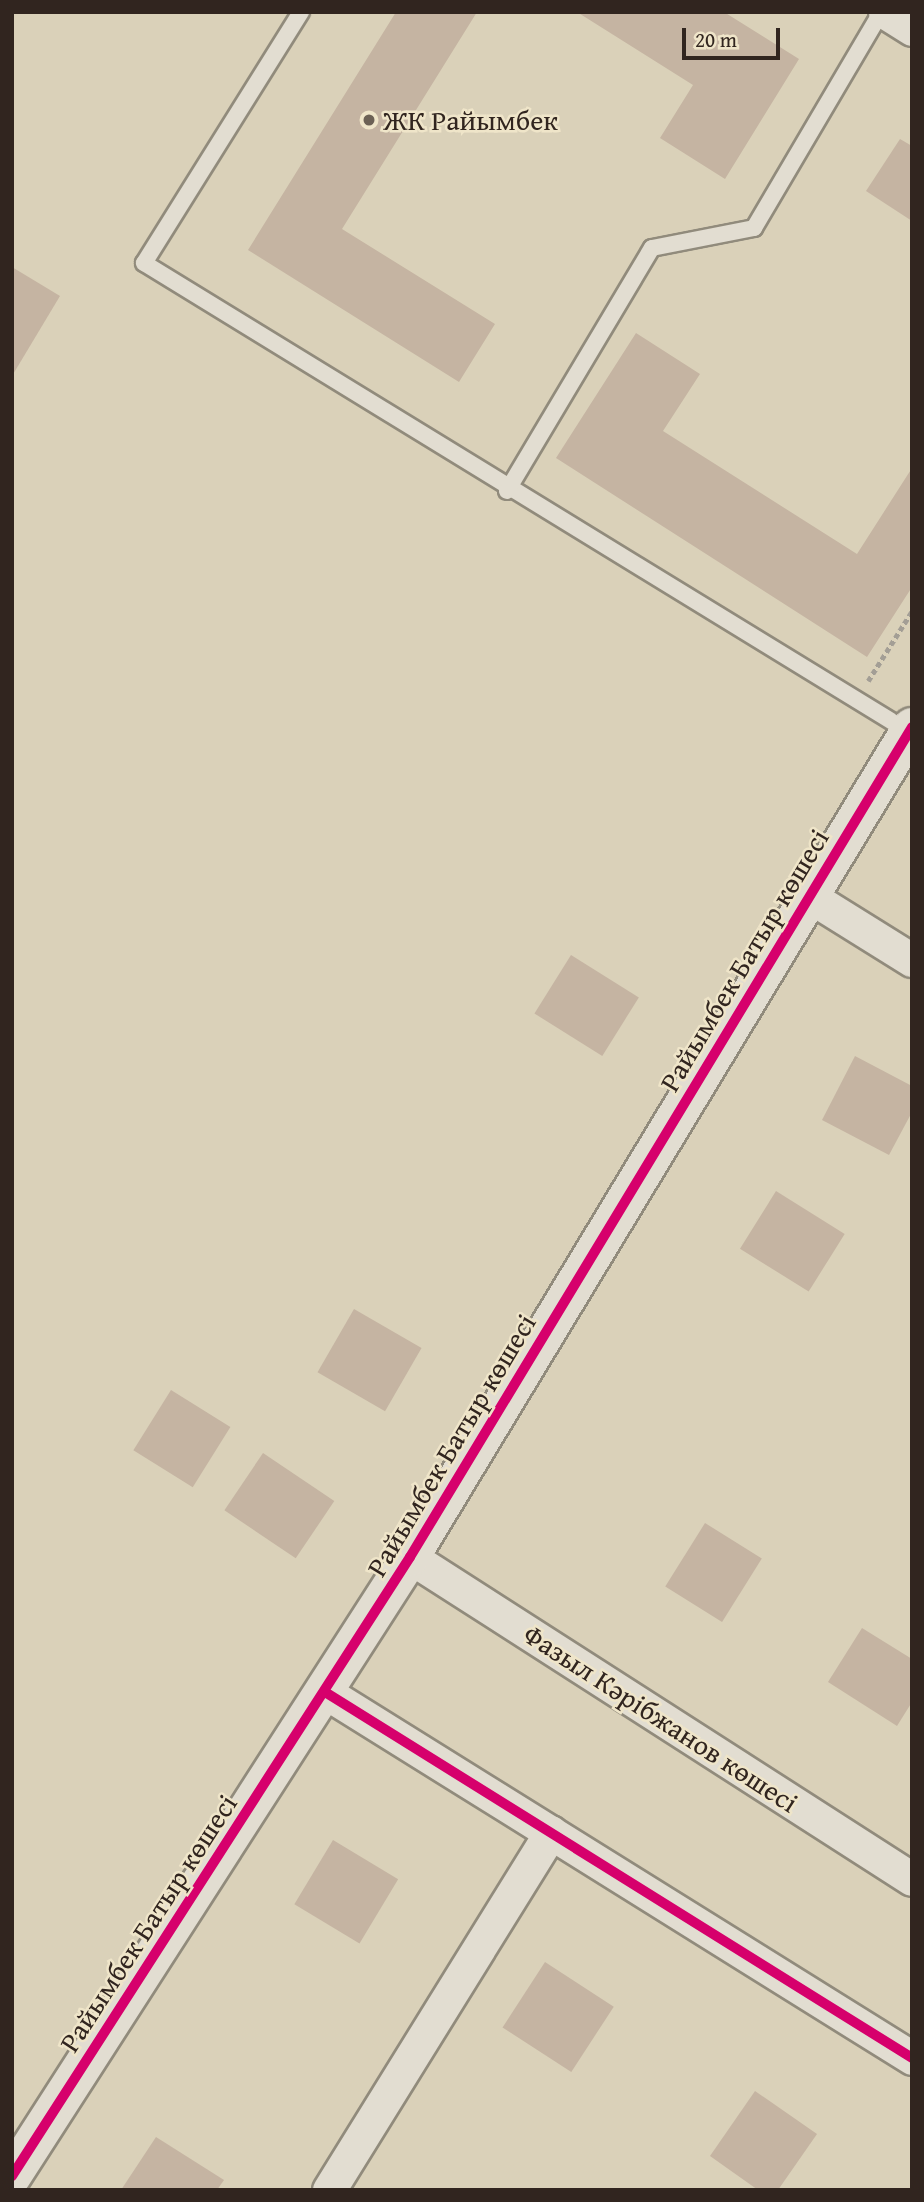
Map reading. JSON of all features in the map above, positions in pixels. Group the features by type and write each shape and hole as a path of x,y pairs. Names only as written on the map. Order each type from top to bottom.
{"street":[{"path":"883,12 912,29"},
{"name":"Райымбек Батыр көшесі","path":"12,2176 410,1557 910,729"},
{"path":"809,896 912,960"},
{"name":"Фазыл Кәрібжанов көшесі","path":"410,1557 912,1879"},
{"path":"325,1692 912,2058"},
{"path":"329,2190 551,1832"}],"lane":[{"path":"301,12 144,263 507,491 856,701 910,729"},
{"path":"507,491 652,248 754,228 883,12"}],"path":[{"path":"856,701 912,611"}],"building":[{"name":"ЖК Райымбек","path":"396,12 477,12 342,229 495,324 459,382 248,250"},
{"path":"577,12 724,12 799,59 725,179 660,138 693,85"},
{"path":"900,139 912,146 912,221 866,191"},
{"path":"12,267 60,296 12,376"},
{"path":"636,333 700,374 663,431 857,554 912,468 912,587 867,657 556,458"},
{"path":"571,955 639,997 602,1056 534,1014"},
{"path":"855,1056 912,1086 912,1112 889,1155 822,1120"},
{"path":"776,1191 845,1234 809,1292 740,1249"},
{"path":"354,1309 422,1348 385,1411 318,1372"},
{"path":"171,1390 230,1427 193,1487 133,1450"},
{"path":"263,1453 334,1501 296,1558 224,1510"},
{"path":"705,1523 762,1559 722,1622 665,1587"},
{"path":"862,1628 912,1659 912,1702 897,1726 828,1682"},
{"path":"333,1840 398,1879 360,1943 294,1904"},
{"path":"545,1962 614,2007 571,2072 503,2027"},
{"path":"755,2091 817,2134 778,2190 758,2190 710,2156"},
{"path":"156,2137 224,2180 217,2190 121,2190"}],"cycle path":[{"path":"12,2176 410,1557 912,727"},
{"path":"325,1692 912,2058"}],"place":[{"name":"ЖК Райымбек","path":"369,120"}]}
